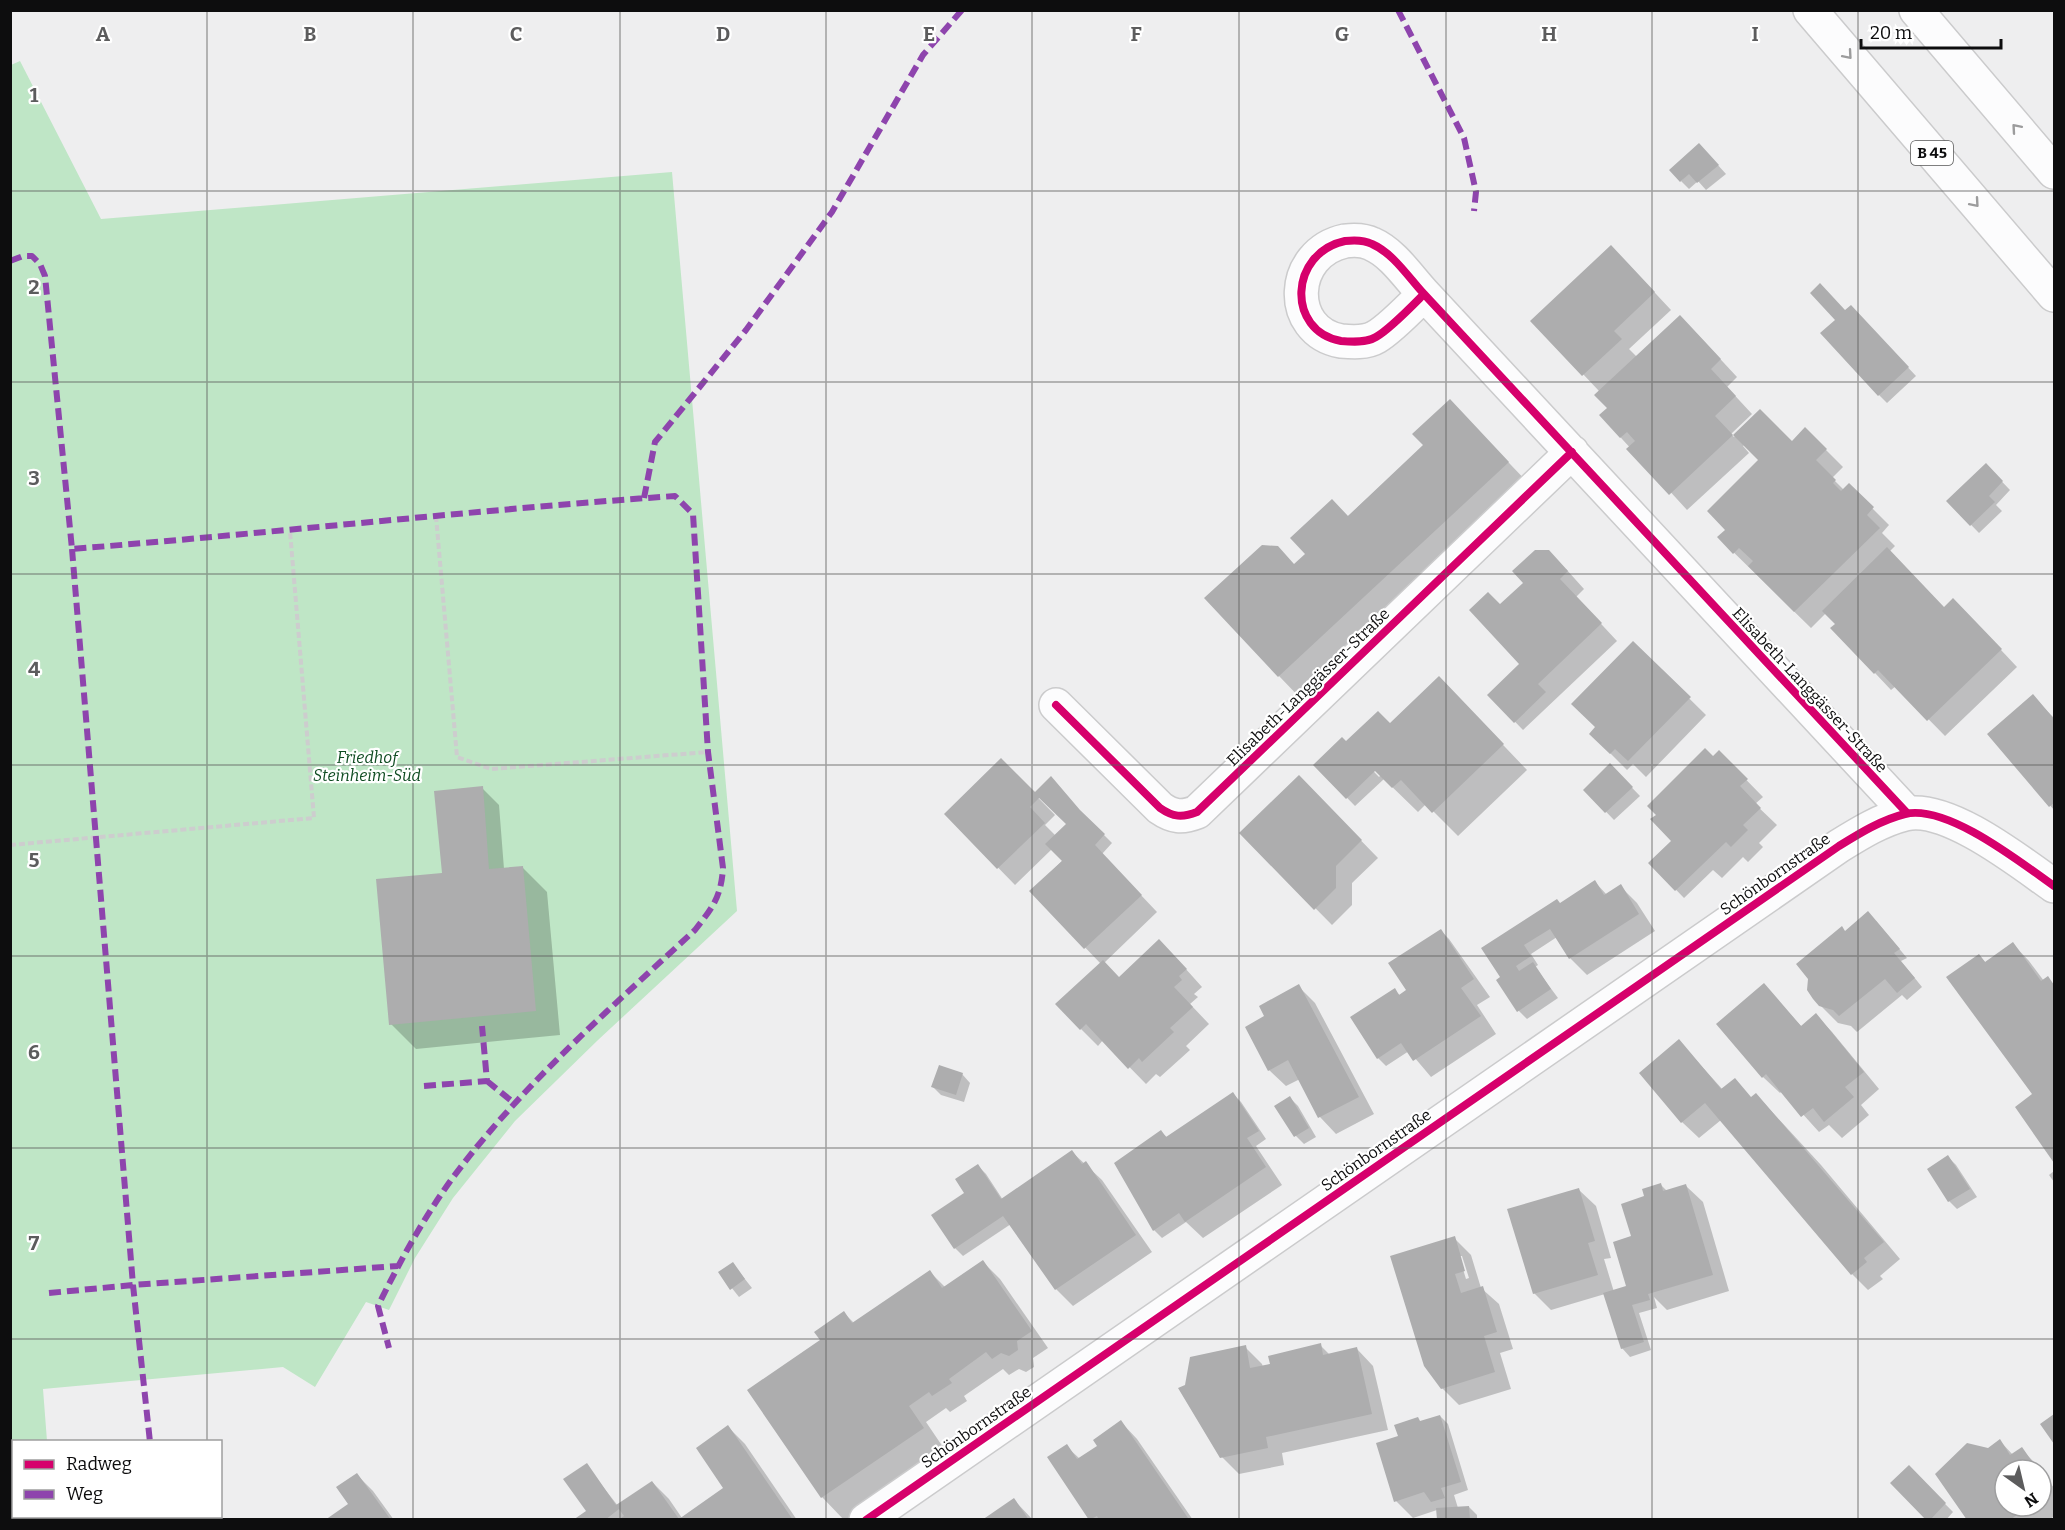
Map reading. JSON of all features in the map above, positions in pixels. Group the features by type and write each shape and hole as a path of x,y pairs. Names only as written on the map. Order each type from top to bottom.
{"main road":[{"name":"B 45","path":"1810,10 2055,295"},
{"path":"1916,10 2055,172"},
{"name":"Elisabeth-Langgässer-Straße","path":"1424,294 1906,813"},
{"name":"Elisabeth-Langgässer-Straße","path":"1056,705 1160,808 1171,816 1185,817 1197,812 1572,452"},
{"path":"1906,813 1923,813 1943,817 1982,837 2055,886"},
{"name":"Schönbornstraße","path":"866,1520 1839,846 1874,825 1906,813"}],"path":[{"path":"436,516 457,757 491,770 708,752"},
{"path":"10,845 314,818 290,531"}],"green space":[{"name":"Friedhof Steinheim-Süd","path":"20,61 101,219 672,172 737,911 598,1040 515,1121 453,1198 415,1258 389,1310 366,1302 315,1387 283,1367 43,1389 47,1440 12,1440 12,1518 54,1519 11,1520 11,65"}],"building":[{"path":"1699,143 1719,165 1697,183 1689,174 1680,182 1669,170"},
{"path":"1611,245 1655,292 1614,331 1622,339 1582,376 1530,321"},
{"path":"1820,283 1845,310 1851,305 1909,367 1878,396 1820,333 1835,320 1810,293"},
{"path":"1680,315 1721,359 1711,369 1736,396 1715,416 1733,435 1669,495 1626,449 1635,441 1627,432 1620,438 1599,415 1607,408 1594,395"},
{"path":"1450,399 1509,462 1278,677 1204,598 1262,545 1278,546 1294,564 1305,554 1290,538 1332,499 1348,516 1423,445 1412,434"},
{"path":"1760,409 1792,441 1805,427 1827,449 1816,460 1836,480 1833,483 1841,491 1849,483 1874,507 1867,515 1880,528 1794,612 1748,566 1753,561 1739,548 1733,554 1717,537 1725,530 1707,511 1758,460 1733,435"},
{"path":"1986,463 2003,481 1989,496 1995,502 1970,526 1946,501"},
{"path":"1887,547 1944,607 1953,598 2002,649 1927,721 1878,670 1874,674 1830,628 1835,624 1822,611"},
{"path":"1535,550 1549,550 1568,571 1560,579 1602,623 1538,684 1546,692 1514,723 1487,695 1519,664 1469,610 1488,592 1500,604 1523,583 1512,571"},
{"path":"1633,641 1691,697 1628,761 1615,749 1610,754 1589,734 1595,727 1571,704"},
{"path":"1439,676 1504,744 1432,813 1401,780 1392,788 1375,771 1346,799 1313,765 1342,737 1346,741 1378,711 1390,723"},
{"path":"2033,694 2054,719 2054,803 2049,807 1987,734"},
{"path":"1705,748 1713,756 1719,750 1748,779 1740,786 1761,808 1743,825 1748,830 1731,847 1726,842 1675,891 1648,863 1671,841 1650,819 1656,815 1647,806"},
{"path":"1001,758 1035,792 1051,776 1080,810 1105,834 1095,845 1142,895 1084,949 1029,891 1062,861 1045,844 1066,824 1039,798 1030,807 1045,823 997,869 944,814"},
{"path":"1610,763 1633,787 1605,813 1583,790"},
{"path":"1299,775 1362,840 1336,866 1336,888 1314,910 1239,833"},
{"path":"483,786 489,869 523,866 536,1011 389,1025 376,879 442,873 434,791"},
{"path":"1595,880 1604,895 1621,884 1639,914 1569,959 1550,929 1524,945 1531,956 1516,966 1519,971 1533,962 1551,989 1517,1012 1496,980 1500,977 1481,948 1557,899 1560,903"},
{"path":"1868,911 1900,949 1894,953 1915,978 1897,993 1885,979 1839,1016 1833,1010 1819,1006 1813,999 1807,990 1808,979 1796,964 1842,926 1845,931"},
{"path":"1441,929 1474,979 1461,988 1481,1016 1413,1061 1401,1043 1377,1059 1350,1017 1395,988 1399,995 1406,990 1388,963"},
{"path":"1159,939 1187,969 1179,976 1182,980 1174,987 1193,1007 1170,1028 1174,1032 1142,1062 1139,1058 1128,1069 1086,1024 1080,1030 1055,1004 1103,960 1119,977"},
{"path":"2013,942 2041,981 2048,976 2054,985 2054,1163 2015,1107 2032,1094 1946,977 1979,954 1985,962"},
{"path":"1764,983 1801,1026 1816,1013 1864,1072 1845,1087 1854,1097 1824,1122 1813,1108 1801,1117 1766,1074 1762,1078 1716,1024"},
{"path":"1299,984 1359,1097 1318,1118 1288,1060 1268,1071 1245,1027 1264,1016 1259,1006"},
{"path":"1679,1039 1721,1089 1735,1078 1751,1097 1756,1093 1884,1242 1864,1258 1867,1262 1851,1275 1705,1103 1681,1123 1639,1073"},
{"path":"939,1065 963,1073 956,1095 931,1087"},
{"path":"1233,1092 1259,1131 1247,1138 1266,1167 1185,1222 1179,1213 1153,1231 1114,1163 1161,1130 1166,1137"},
{"path":"1290,1096 1309,1128 1294,1137 1274,1106"},
{"path":"1072,1150 1082,1164 1086,1161 1136,1235 1055,1290 1003,1216 954,1249 931,1215 964,1193 955,1179 978,1164 1001,1199"},
{"path":"1948,1155 1970,1189 1948,1202 1927,1169"},
{"path":"1661,1183 1663,1191 1686,1184 1713,1275 1648,1294 1650,1300 1632,1305 1644,1342 1621,1349 1603,1293 1626,1286 1613,1242 1631,1236 1621,1204 1644,1196 1642,1189"},
{"path":"1579,1188 1595,1241 1588,1243 1598,1275 1533,1294 1507,1209"},
{"path":"1455,1236 1465,1271 1455,1274 1461,1293 1483,1286 1497,1332 1484,1336 1495,1372 1441,1389 1424,1366 1390,1256"},
{"path":"983,1260 1032,1331 1017,1341 1018,1350 1009,1356 1001,1353 992,1359 986,1352 949,1379 952,1383 932,1396 929,1392 909,1406 924,1428 821,1498 747,1390 820,1340 814,1332 844,1311 852,1323 930,1270 942,1288"},
{"path":"733,1262 745,1279 730,1290 718,1272"},
{"path":"1321,1343 1323,1355 1357,1347 1372,1414 1266,1437 1268,1448 1220,1458 1178,1388 1185,1385 1190,1357 1246,1345 1250,1368 1270,1364 1268,1356"},
{"path":"2054,1414 2054,1444 2040,1424"},
{"path":"1440,1415 1461,1482 1441,1488 1445,1498 1431,1502 1424,1492 1394,1502 1376,1443 1398,1436 1394,1425 1418,1417 1420,1421"},
{"path":"1121,1420 1188,1518 1186,1520 1099,1520 1097,1516 1089,1520 1047,1457 1067,1444 1077,1459 1097,1446 1093,1440"},
{"path":"728,1425 793,1520 618,1520 624,1516 619,1509 605,1520 573,1520 586,1511 563,1479 587,1463 616,1505 652,1481 679,1519 723,1488 696,1448"},
{"path":"2000,1439 2010,1455 2022,1447 2030,1458 1993,1458 1993,1518 2013,1518 2010,1520 1967,1520 1935,1474 1967,1443 1988,1448"},
{"path":"1909,1465 1946,1503 1930,1520 1926,1520 1890,1483"},
{"path":"357,1473 391,1520 325,1520 348,1504 336,1487"},
{"path":"1014,1498 1029,1520 982,1520"},
{"path":"1469,1506 1470,1520 1437,1520 1436,1508"}],"marked path":[{"path":"644,498 655,442 746,330 832,212 923,55 962,10"},
{"path":"1398,10 1464,138 1476,192 1474,211"},
{"path":"10,261 23,256 32,256 40,264 45,276 72,549 675,496 693,514 708,752 723,868 718,895 711,909 695,930 538,1078 454,1176 413,1240 378,1306 389,1348"},
{"path":"72,549 133,1285 150,1440"},
{"path":"424,1086 487,1081 482,1026"},
{"path":"487,1081 514,1103"},
{"path":"49,1293 398,1266"}],"cycle path":[{"path":"1424,294 1387,253 1369,243 1355,240 1326,248 1313,260 1305,275 1301,292 1303,308 1311,323 1323,334 1341,341 1354,342 1368,340 1382,333 1424,294 1907,813"},
{"path":"1056,705 1160,808 1178,816 1197,812 1572,452"},
{"path":"866,1520 1839,846 1871,827 1905,814 1922,813 1941,818 1982,837 2054,886"}]}
